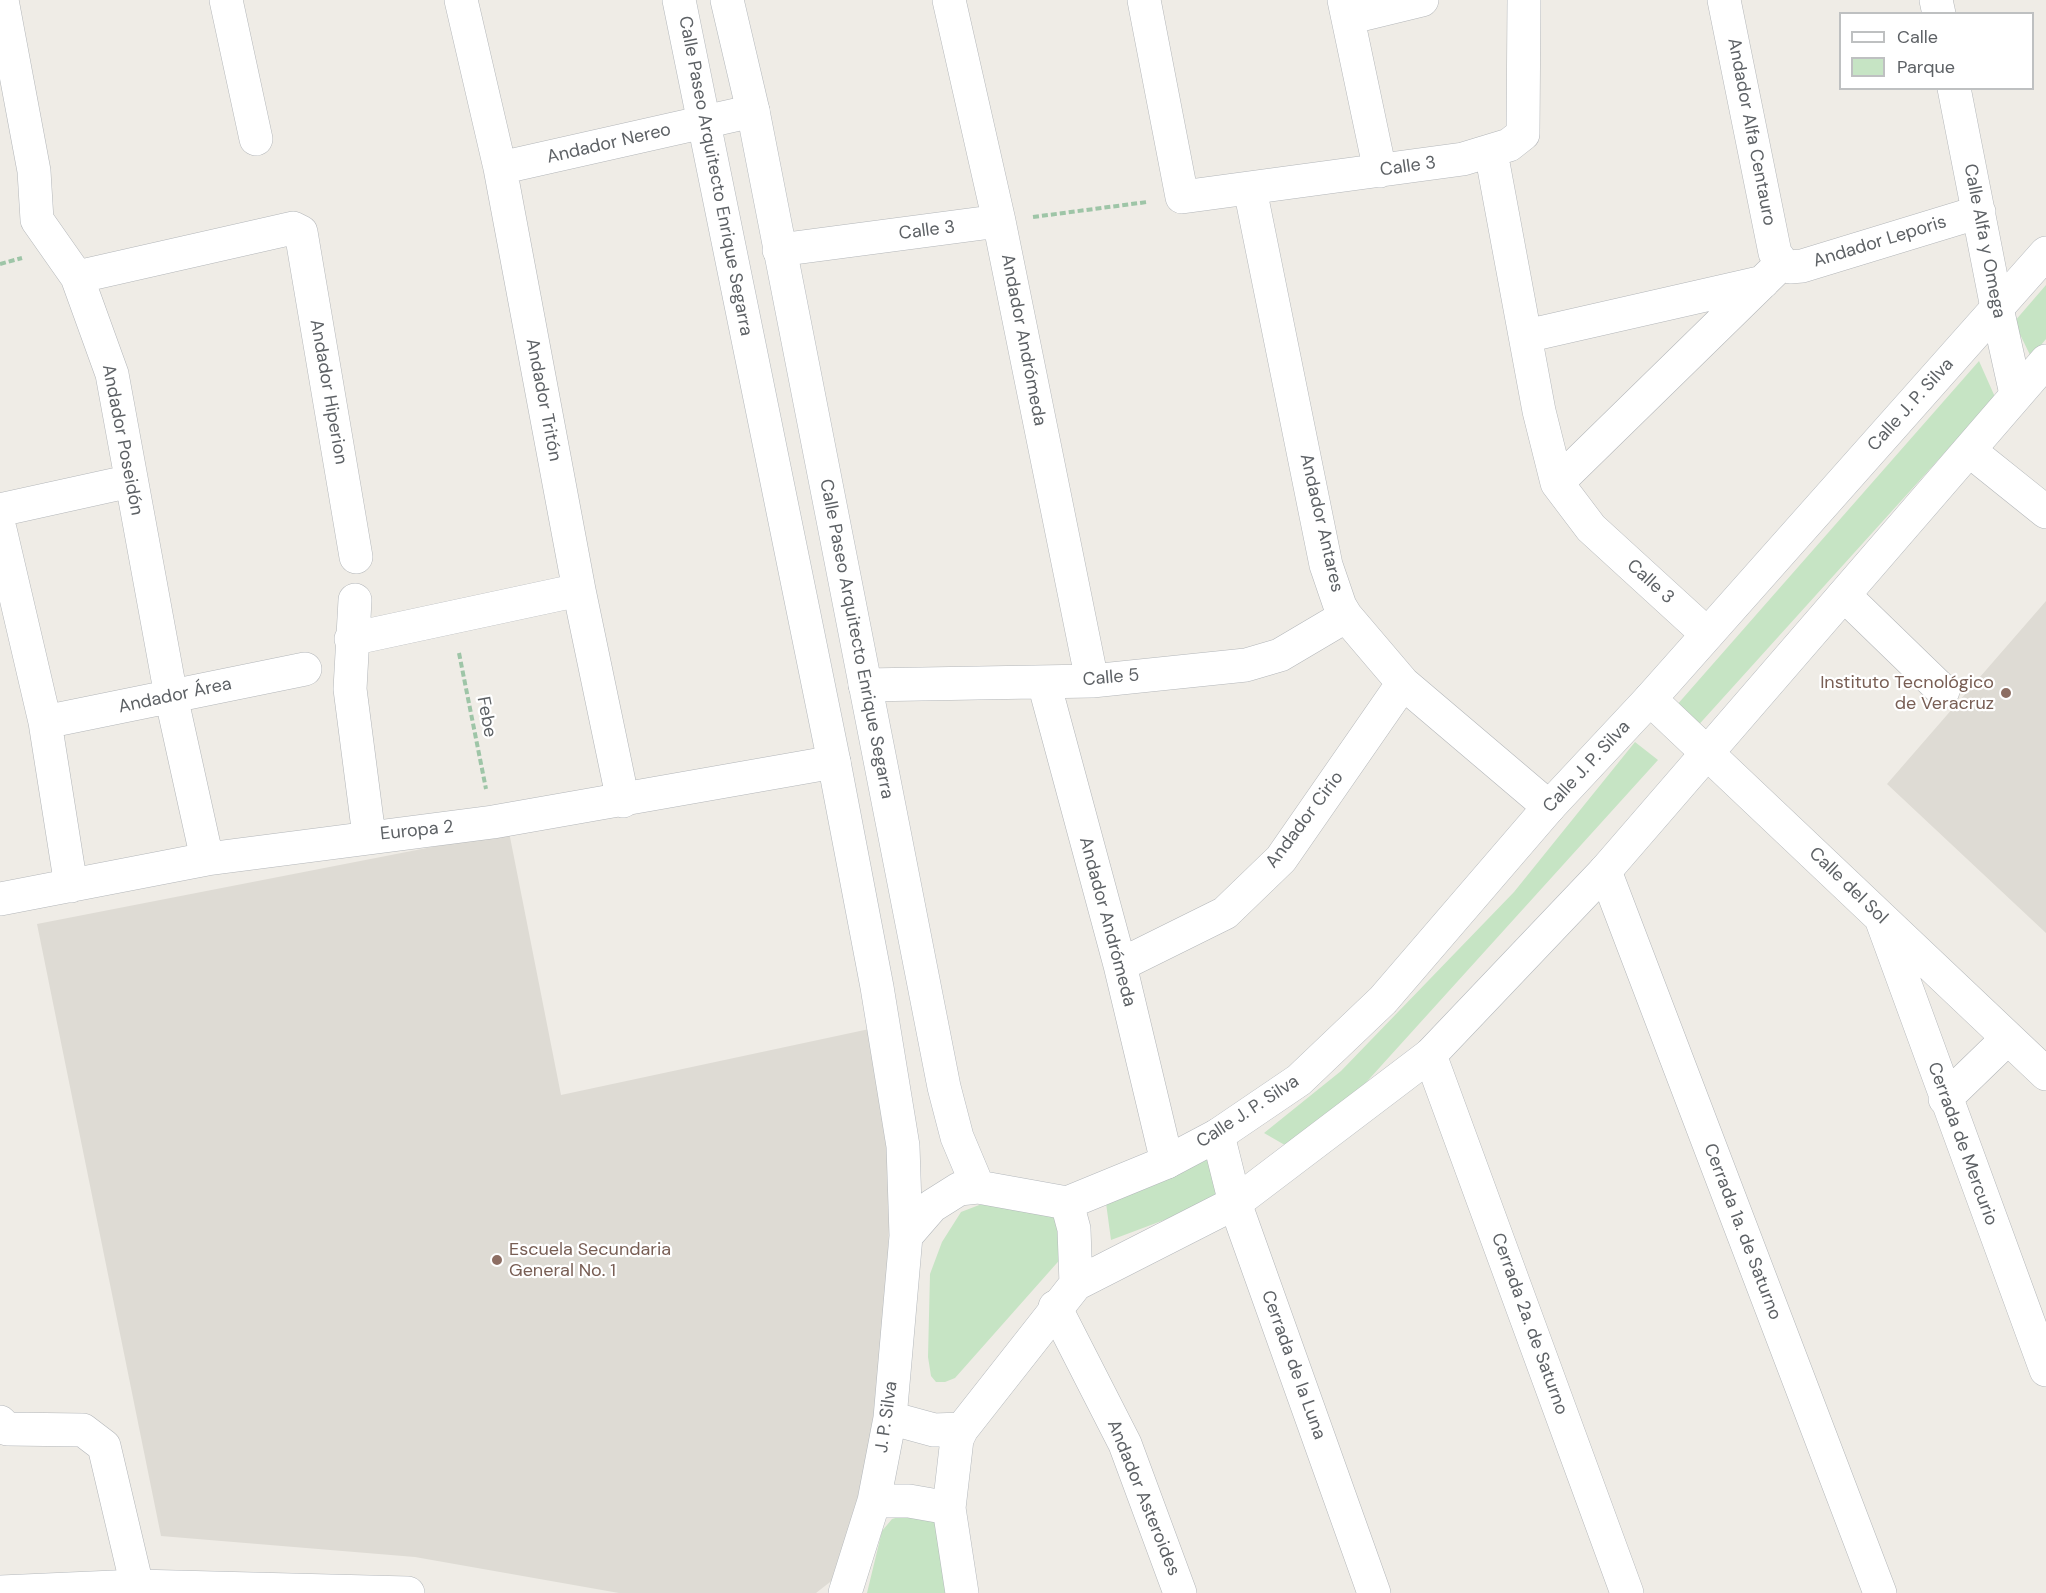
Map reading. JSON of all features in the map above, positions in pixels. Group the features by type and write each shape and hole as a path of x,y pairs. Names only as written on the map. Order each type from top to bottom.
{"street":[{"name":"Andador Poseidón","path":"2,0 34,171 37,220 77,277 112,374 171,696 207,859"},
{"path":"226,0 256,140"},
{"name":"Andador Tritón","path":"461,0 500,168 579,590 623,801"},
{"name":"Calle Paseo Arquitecto Enrique Segarra","path":"679,0 834,762 877,987 903,1146 906,1236"},
{"name":"Calle Paseo Arquitecto Enrique Segarra","path":"727,0 753,111 944,1087 957,1137 978,1187"},
{"name":"Andador Andrómeda","path":"949,0 999,221 1092,681"},
{"path":"1144,0 1182,197"},
{"path":"1380,171 1346,9 1422,0"},
{"path":"1491,152 1509,145 1523,134 1524,0"},
{"name":"Andador Alfa Centauro","path":"1724,0 1775,253 1772,272"},
{"name":"Calle Alfa y Omega","path":"1954,90 2016,394"},
{"name":"Andador Nereo","path":"500,168 753,111"},
{"name":"Calle 3","path":"1182,197 1380,171 1491,152 1539,411 1557,483 1591,528 1707,634"},
{"name":"Andador Antares","path":"1250,189 1326,565 1346,616 1403,683 1549,807"},
{"name":"Andador Leporis","path":"1526,336 1790,267 1802,266 1979,212"},
{"name":"Calle 3","path":"779,250 999,221"},
{"name":"Andador Hiperion","path":"77,277 293,228 301,232 356,557"},
{"name":"Calle J. P. Silva","path":"1066,1203 1167,1162 1218,1135 1299,1080 1383,1000 1549,807 1650,699 2046,253"},
{"path":"1557,483 1772,272"},
{"path":"962,1593 949,1508 957,1439 1066,1296 1235,1203 1430,1055 1605,871 1707,750 1970,451 2046,361"},
{"path":"1970,451 2046,512"},
{"path":"0,510 131,481"},
{"path":"0,529 45,722 71,886"},
{"path":"351,639 579,590"},
{"path":"1844,595 1943,691"},
{"path":"355,600 351,639 350,689 369,836"},
{"name":"Calle 5","path":"865,685 1092,681 1246,665 1280,655 1346,616"},
{"name":"Andador Área","path":"45,722 305,669"},
{"name":"Andador Andrómeda","path":"1044,683 1120,965 1167,1162"},
{"name":"Andador Cirio","path":"1120,965 1225,913 1281,859 1403,683"},
{"name":"Calle del Sol","path":"1650,699 1707,750 2046,1074"},
{"name":"Europa 2","path":"0,899 207,859 369,836 493,822 623,801 834,762"},
{"name":"Cerrada 1a. de Saturno","path":"1605,871 1880,1593"},
{"name":"Cerrada de Mercurio","path":"1881,917 1945,1099 2046,1370"},
{"path":"1945,1099 2008,1038"},
{"name":"Cerrada 2a. de Saturno","path":"1430,1055 1627,1593"},
{"name":"Cerrada de la Luna","path":"1218,1135 1235,1203 1374,1593"},
{"path":"906,1236 932,1206 959,1189 978,1187 1066,1203 1074,1229 1066,1296"},
{"name":"J. P. Silva","path":"844,1593 874,1500 890,1418 906,1236"},
{"name":"Andador Asteroides","path":"1066,1296 1125,1444 1180,1593"},
{"path":"890,1418 934,1430 962,1430"},
{"path":"0,1422 7,1429 83,1430 104,1446 138,1587"},
{"path":"874,1500 909,1501 949,1508"},
{"path":"0,1593 138,1587 408,1593"}],"path":[{"path":"999,221 1182,197"},
{"name":"Febe","path":"452,616 493,822"}],"shaded area":[{"name":"Instituto Tecnológico de Veracruz","path":"2046,601 2046,933 1887,784"},
{"name":"Escuela Secundaria General No. 1","path":"509,832 561,1095 874,1028 892,1129 884,1392 848,1568 816,1593 619,1593 415,1557 161,1536 37,924"}],"green space":[{"path":"2046,285 2046,339 2031,357 2014,322"},
{"path":"1979,361 1995,397 1694,730 1676,706"},
{"path":"1635,742 1658,760 1352,1098 1290,1148 1264,1133 1341,1071 1514,892"},
{"path":"1218,1151 1228,1196 1111,1240 1106,1203"},
{"path":"1000,1197 1044,1207 1065,1227 1064,1255 955,1378 945,1382 936,1382 931,1376 928,1357 930,1274 942,1242 961,1212"},
{"path":"909,1514 933,1515 951,1593 867,1593 882,1531 892,1519"}],"place":[{"name":"Instituto Tecnológico de Veracruz","path":"2006,693"},
{"name":"Escuela Secundaria General No. 1","path":"497,1260"}]}
